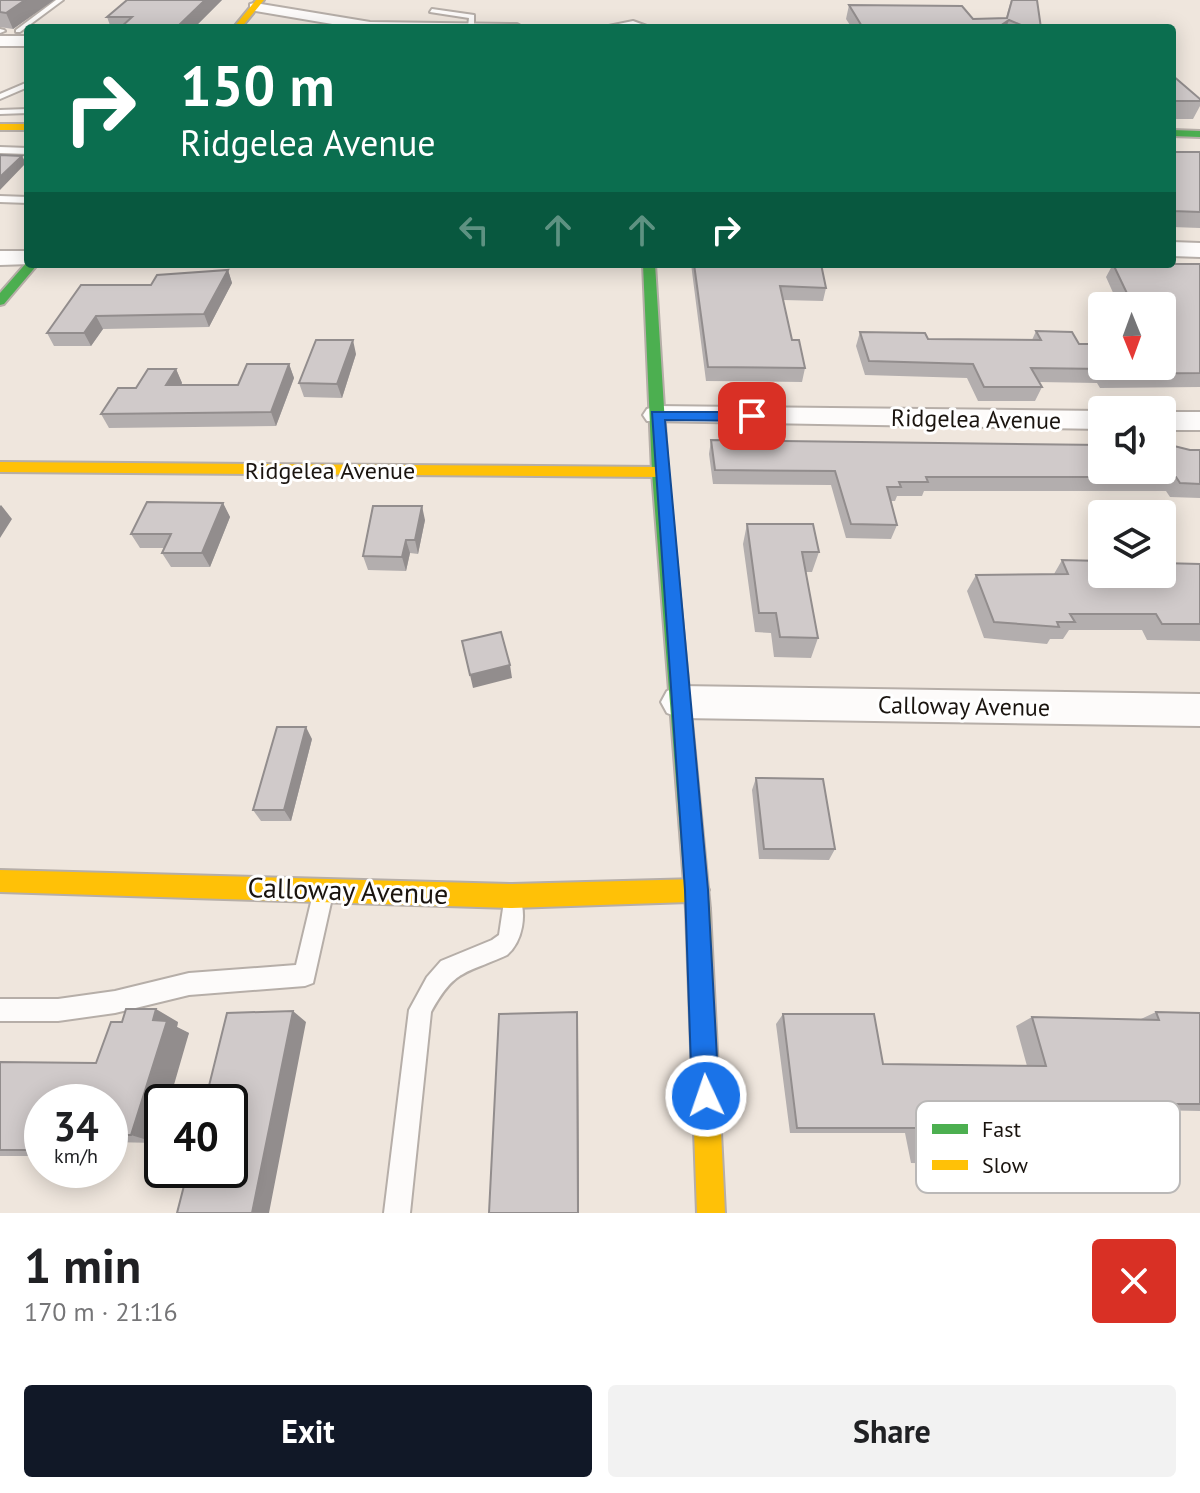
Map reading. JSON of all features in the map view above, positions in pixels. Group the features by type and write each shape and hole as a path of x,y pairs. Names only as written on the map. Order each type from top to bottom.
{"street":[{"path":"240,24 258,3 360,24"},
{"path":"0,34 23,36"},
{"path":"0,127 24,127"},
{"path":"1176,133 1200,134"},
{"path":"1176,249 1200,250"},
{"path":"0,258 24,258"},
{"path":"0,301 29,268"},
{"path":"649,268 660,472 697,890 711,1213"},
{"name":"Ridgelea Avenue","path":"657,415 1088,420"},
{"path":"1176,421 1200,421"},
{"name":"Ridgelea Avenue","path":"0,467 660,472"},
{"name":"Calloway Avenue","path":"680,702 1200,710"},
{"name":"Calloway Avenue","path":"0,881 512,896 697,890"}],"lane":[{"path":"35,24 60,0"},
{"path":"432,11 472,16 471,24"},
{"path":"0,97 24,85"},
{"path":"0,112 24,111"},
{"path":"0,150 24,151"},
{"path":"0,199 24,200"},
{"path":"0,1010 58,1010 115,1002 189,984 305,975 324,889"},
{"path":"397,1213 420,1010 436,982 452,966 498,951 509,943 514,929 512,896"}],"building":[{"path":"0,0 25,0 6,13 0,12"},
{"path":"127,0 205,0 180,24 124,24 132,17 107,17"},
{"path":"1012,0 1037,0 1040,24 1018,24 1009,20 1003,24 861,24 849,5 962,6 973,19 1007,18"},
{"path":"1176,78 1200,99 1176,101"},
{"path":"1176,152 1200,152 1200,212 1176,211"},
{"path":"0,155 22,156 0,177"},
{"path":"1176,264 1200,264 1200,373 1176,373 1176,292 1126,292 1115,268 1176,268"},
{"path":"695,268 822,268 826,288 780,286 792,340 799,340 805,368 708,367"},
{"path":"228,270 204,314 96,316 84,333 47,333 81,285 151,285 157,275"},
{"path":"1036,331 1072,332 1079,344 1088,344 1088,369 1031,368 1042,387 984,387 973,364 869,361 860,332 925,333 928,339 1041,340"},
{"path":"316,340 353,340 337,384 299,383"},
{"path":"247,364 289,364 271,412 101,414 118,388 136,388 148,369 176,369 166,385 238,385"},
{"path":"711,440 1088,445 1088,477 926,477 928,482 899,482 901,487 887,487 897,525 851,524 835,471 715,470"},
{"path":"1176,446 1200,450 1200,484 1180,483 1176,477"},
{"path":"147,502 223,503 202,553 162,553 171,534 131,534"},
{"path":"373,506 422,506 415,540 406,540 402,557 363,556"},
{"path":"747,524 813,524 819,552 802,552 818,638 780,637 776,613 759,613"},
{"path":"1062,560 1088,561 1088,588 1176,588 1176,563 1200,564 1200,624 1162,624 1156,614 1070,614 1075,622 1057,622 1059,627 994,622 976,575 1068,574"},
{"path":"501,632 510,665 470,675 462,641"},
{"path":"277,727 306,727 284,810 253,810"},
{"path":"756,778 823,779 835,849 764,849"},
{"path":"126,1009 156,1009 153,1020 167,1021 147,1084 144,1084 144,1094 131,1135 128,1135 128,1084 24,1084 24,1150 0,1150 0,1062 96,1063 111,1022 122,1022"},
{"path":"293,1011 252,1213 177,1213 183,1188 248,1188 248,1084 209,1084 227,1013"},
{"path":"577,1012 578,1213 489,1213 499,1014"},
{"path":"1156,1012 1200,1013 1200,1104 1180,1104 1180,1101 916,1101 916,1128 797,1128 783,1014 874,1014 883,1064 1046,1066 1032,1017 1159,1020"}],"traffic: fast":[{"path":"1176,133 1200,134"},
{"path":"0,301 29,268"},
{"path":"649,268 660,472 698,909"}],"traffic: slow":[{"path":"240,24 260,0"},
{"path":"0,127 24,127"},
{"path":"0,467 660,472"},
{"path":"0,881 512,896 697,890"},
{"path":"698,909 711,1213"}],"route":[{"path":"706,1096 697,890 657,415 752,416"}]}
